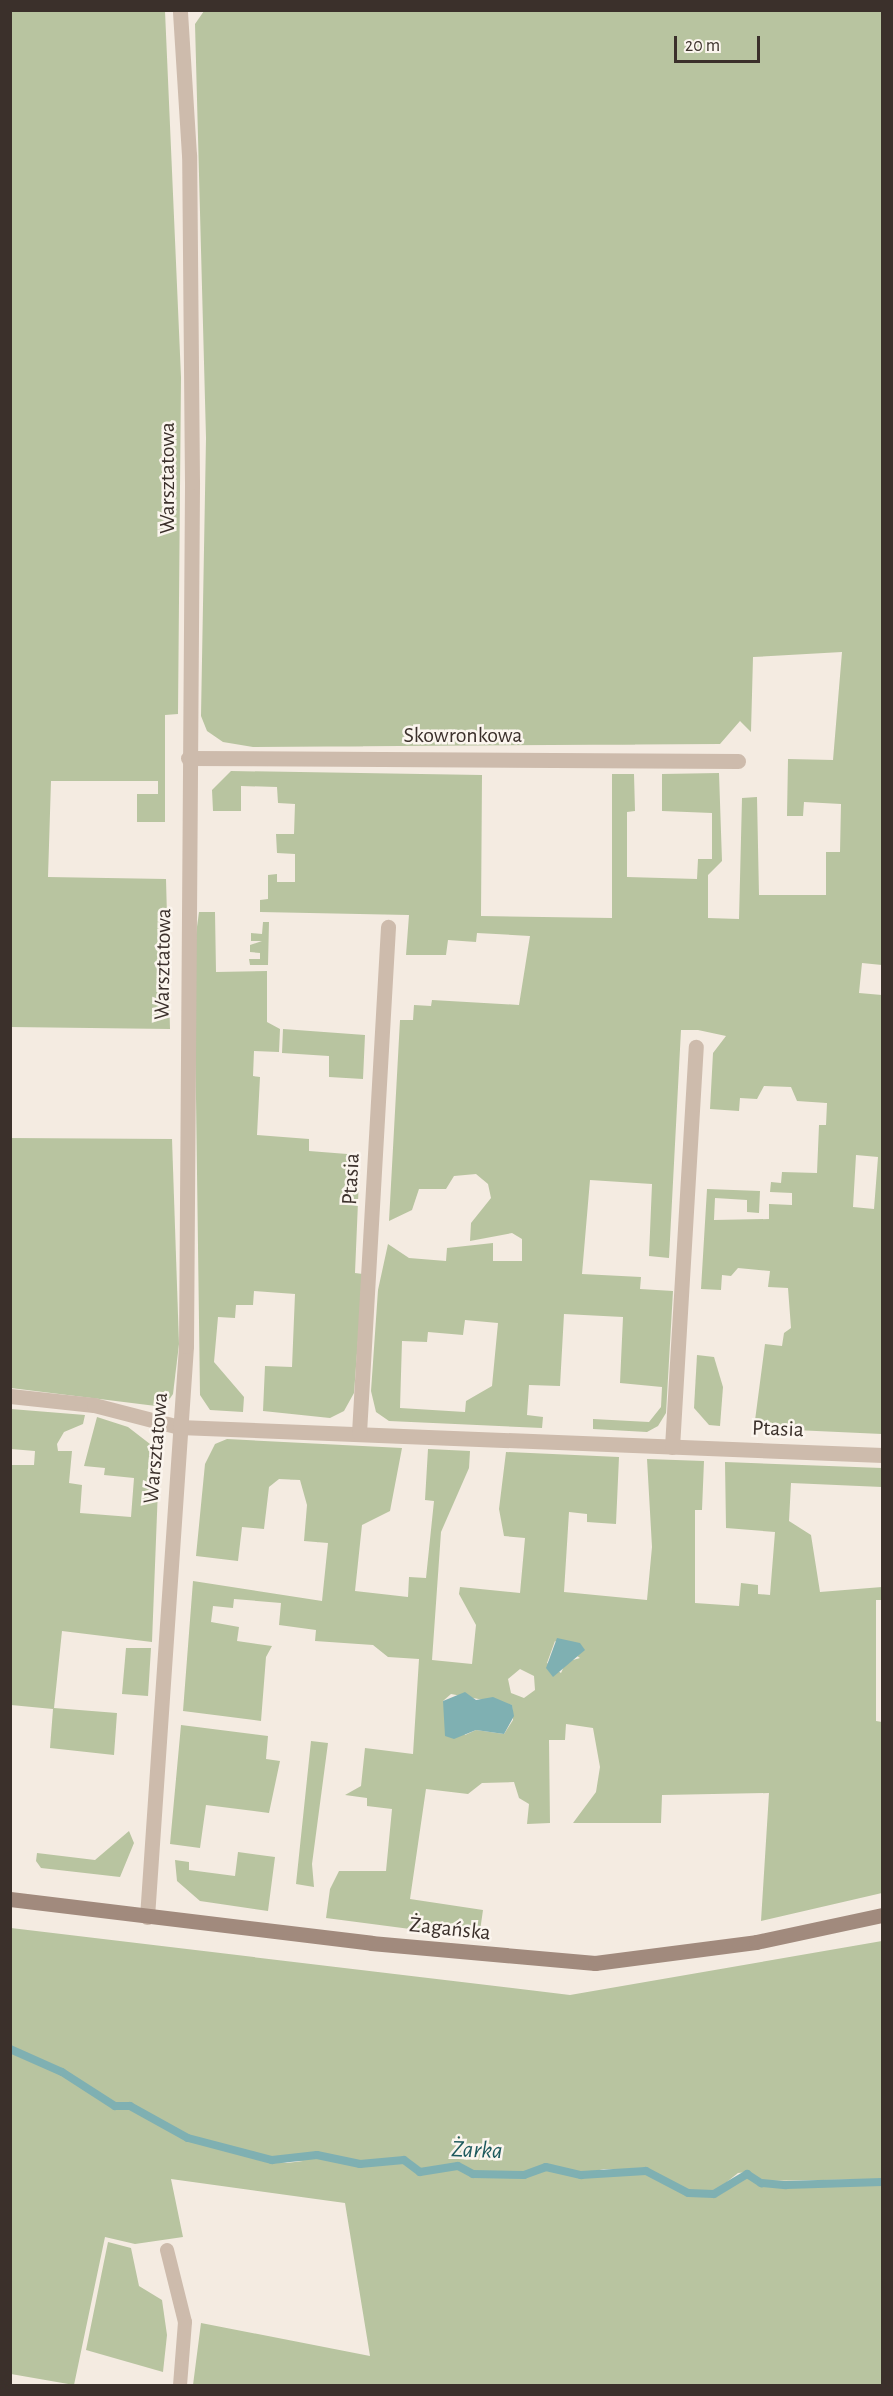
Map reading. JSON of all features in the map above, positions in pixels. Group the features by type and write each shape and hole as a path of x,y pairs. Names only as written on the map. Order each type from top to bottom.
{"street":[{"name":"Warsztatowa","path":"147,1917 186,1346 189,166 180,10"},
{"name":"Skowronkowa","path":"188,758 738,761"},
{"name":"Ptasia","path":"359,1433 388,927"},
{"path":"672,1447 696,1047"},
{"name":"Ptasia","path":"10,1396 94,1406 179,1426 882,1455"},
{"name":"Żagańska","path":"10,1899 147,1917 595,1963 756,1942 882,1915"}],"lane":[{"path":"167,2250 185,2322 180,2385"}],"green space":[{"path":"11,10 165,11 181,377 178,714 165,715 165,822 137,822 137,794 158,794 158,781 51,781 48,877 166,879 170,1029 11,1027"},
{"path":"204,11 882,11 882,965 862,963 859,993 882,995 882,1434 754,1428 765,1344 782,1346 784,1333 791,1328 788,1288 768,1287 770,1271 738,1268 731,1276 722,1275 721,1290 701,1289 707,1189 760,1191 759,1213 747,1212 747,1200 715,1198 714,1220 769,1219 769,1204 792,1205 792,1193 770,1192 771,1182 781,1183 782,1172 817,1173 819,1125 826,1125 827,1103 797,1101 791,1087 764,1086 757,1099 740,1098 739,1111 710,1109 713,1053 726,1036 698,1030 681,1030 669,1258 649,1256 652,1184 590,1180 582,1274 641,1277 640,1289 673,1291 666,1413 658,1426 647,1432 593,1429 593,1419 649,1422 661,1407 662,1387 620,1383 623,1317 564,1314 560,1386 529,1385 527,1415 543,1417 542,1428 389,1421 376,1412 371,1391 378,1290 388,1244 409,1258 446,1261 447,1248 493,1243 493,1261 522,1261 522,1239 512,1233 470,1241 471,1223 491,1198 488,1184 476,1174 454,1176 446,1189 419,1189 412,1210 389,1221 400,1020 413,1020 414,1005 431,1006 432,1000 519,1005 530,936 477,933 476,942 448,940 446,955 406,955 409,915 260,912 260,900 268,899 268,875 277,874 277,882 295,882 295,854 277,853 276,834 294,834 295,804 278,803 277,787 241,786 241,811 213,811 212,790 231,771 482,775 481,916 612,918 612,774 634,774 635,811 627,812 627,877 697,879 698,859 712,859 712,813 662,811 662,774 719,773 722,861 708,875 708,918 739,919 742,798 757,797 759,895 826,895 826,852 840,852 841,804 804,802 803,816 787,816 788,759 833,760 842,652 753,657 751,732 740,721 720,744 253,747 223,742 207,731 201,716 206,438 195,24","holes":["856,1155 878,1157 874,1209 853,1207","465,1320 498,1323 492,1386 466,1401 465,1412 400,1408 402,1341 427,1342 428,1332 463,1335"]},
{"path":"199,912 215,912 216,972 267,971 267,1022 280,1029 279,1052 254,1051 253,1076 260,1077 257,1135 309,1139 309,1151 360,1155 355,1273 363,1274 354,1393 344,1411 330,1418 263,1411 265,1366 292,1367 295,1294 254,1291 253,1305 236,1305 235,1318 218,1317 214,1362 244,1397 243,1412 210,1410 200,1395 194,949"},
{"path":"263,922 269,922 268,965 250,965 249,959 260,959 260,953 250,952 250,945 262,941 251,941 251,933 262,934"},
{"path":"283,1029 365,1035 363,1079 329,1077 329,1056 282,1053"},
{"path":"10,1138 172,1139 179,1344 173,1394 164,1407 11,1388"},
{"path":"697,1355 714,1357 723,1387 720,1426 709,1425 694,1408"},
{"path":"11,1409 85,1415 83,1424 64,1432 57,1444 58,1451 72,1451 69,1483 82,1485 80,1513 131,1517 134,1478 104,1475 105,1468 84,1466 97,1417 128,1427 150,1444 159,1463 152,1642 62,1631 54,1708 117,1713 114,1755 50,1748 53,1709 11,1705 12,1465 34,1465 35,1451 11,1449"},
{"path":"227,1439 402,1448 390,1511 362,1525 355,1591 408,1597 409,1577 426,1578 434,1501 425,1500 428,1449 470,1451 469,1468 441,1532 432,1660 472,1664 476,1625 459,1594 460,1587 520,1593 525,1538 504,1536 499,1509 506,1452 619,1457 616,1524 587,1522 587,1514 569,1512 564,1592 647,1600 652,1547 647,1459 704,1461 702,1510 695,1510 695,1603 739,1606 741,1583 758,1585 758,1594 770,1595 775,1532 726,1528 725,1462 882,1468 882,1487 791,1483 789,1521 811,1535 820,1592 882,1587 882,1600 876,1600 876,1721 882,1722 882,1893 761,1921 769,1793 662,1795 661,1823 573,1823 596,1792 600,1767 593,1728 566,1724 565,1740 549,1740 550,1823 527,1824 529,1804 519,1798 514,1782 482,1783 468,1794 426,1789 410,1899 483,1910 479,1938 326,1918 330,1889 339,1871 386,1871 392,1809 367,1806 367,1798 345,1795 361,1786 365,1748 413,1754 419,1659 388,1657 373,1645 315,1641 316,1630 279,1625 281,1603 234,1599 233,1608 213,1606 211,1622 239,1627 237,1641 272,1646 266,1657 261,1721 183,1711 193,1581 322,1601 328,1543 304,1541 307,1505 300,1480 279,1479 269,1487 264,1529 242,1527 238,1561 196,1556 205,1464 215,1444","holes":["555,1641 580,1658 566,1662 561,1673 547,1663","520,1669 534,1676 535,1690 524,1698 511,1693 508,1679","451,1694 512,1705 513,1720 504,1734 476,1730 465,1735 443,1701"]},
{"path":"126,1648 151,1648 148,1696 122,1694"},
{"path":"181,1725 268,1736 266,1759 280,1761 269,1813 206,1805 200,1848 170,1844"},
{"path":"311,1741 328,1743 312,1864 314,1887 296,1884"},
{"path":"129,1831 134,1843 120,1877 41,1868 36,1861 37,1853 95,1860"},
{"path":"238,1852 275,1857 268,1911 200,1901 177,1881 175,1860 189,1862 189,1870 235,1876"},
{"path":"11,1928 570,1995 882,1941 882,2179 761,2181 747,2172 738,2173 713,2193 689,2191 647,2170 604,2169 581,2174 545,2166 524,2175 511,2171 474,2173 459,2165 420,2172 404,2160 373,2160 361,2163 317,2155 305,2160 317,2156 360,2164 404,2161 420,2173 459,2166 473,2175 525,2176 546,2168 581,2176 646,2172 688,2194 714,2196 746,2175 760,2184 786,2186 882,2183 882,2385 193,2385 201,2323 370,2356 345,2203 171,2179 183,2237 135,2244 105,2237 74,2385 11,2374 11,2049 61,2072 114,2107 124,2109 130,2106 158,2124 188,2138 272,2161 287,2163 303,2161 272,2160 188,2137 131,2104 116,2105 64,2071 11,2047"},
{"path":"108,2242 131,2248 139,2286 162,2300 167,2335 163,2372 86,2350"}],"water":[{"path":"557,1638 580,1643 585,1650 553,1677 546,1668"},
{"path":"465,1692 476,1700 493,1697 512,1705 514,1716 504,1734 476,1730 454,1739 445,1736 443,1701"}],"waterway":[{"name":"Żarka","path":"10,2049 62,2072 115,2106 130,2106 188,2138 272,2160 317,2155 360,2164 404,2160 420,2172 458,2166 473,2174 524,2175 546,2167 581,2175 646,2171 688,2193 714,2194 747,2174 761,2183 786,2185 882,2182"}]}
